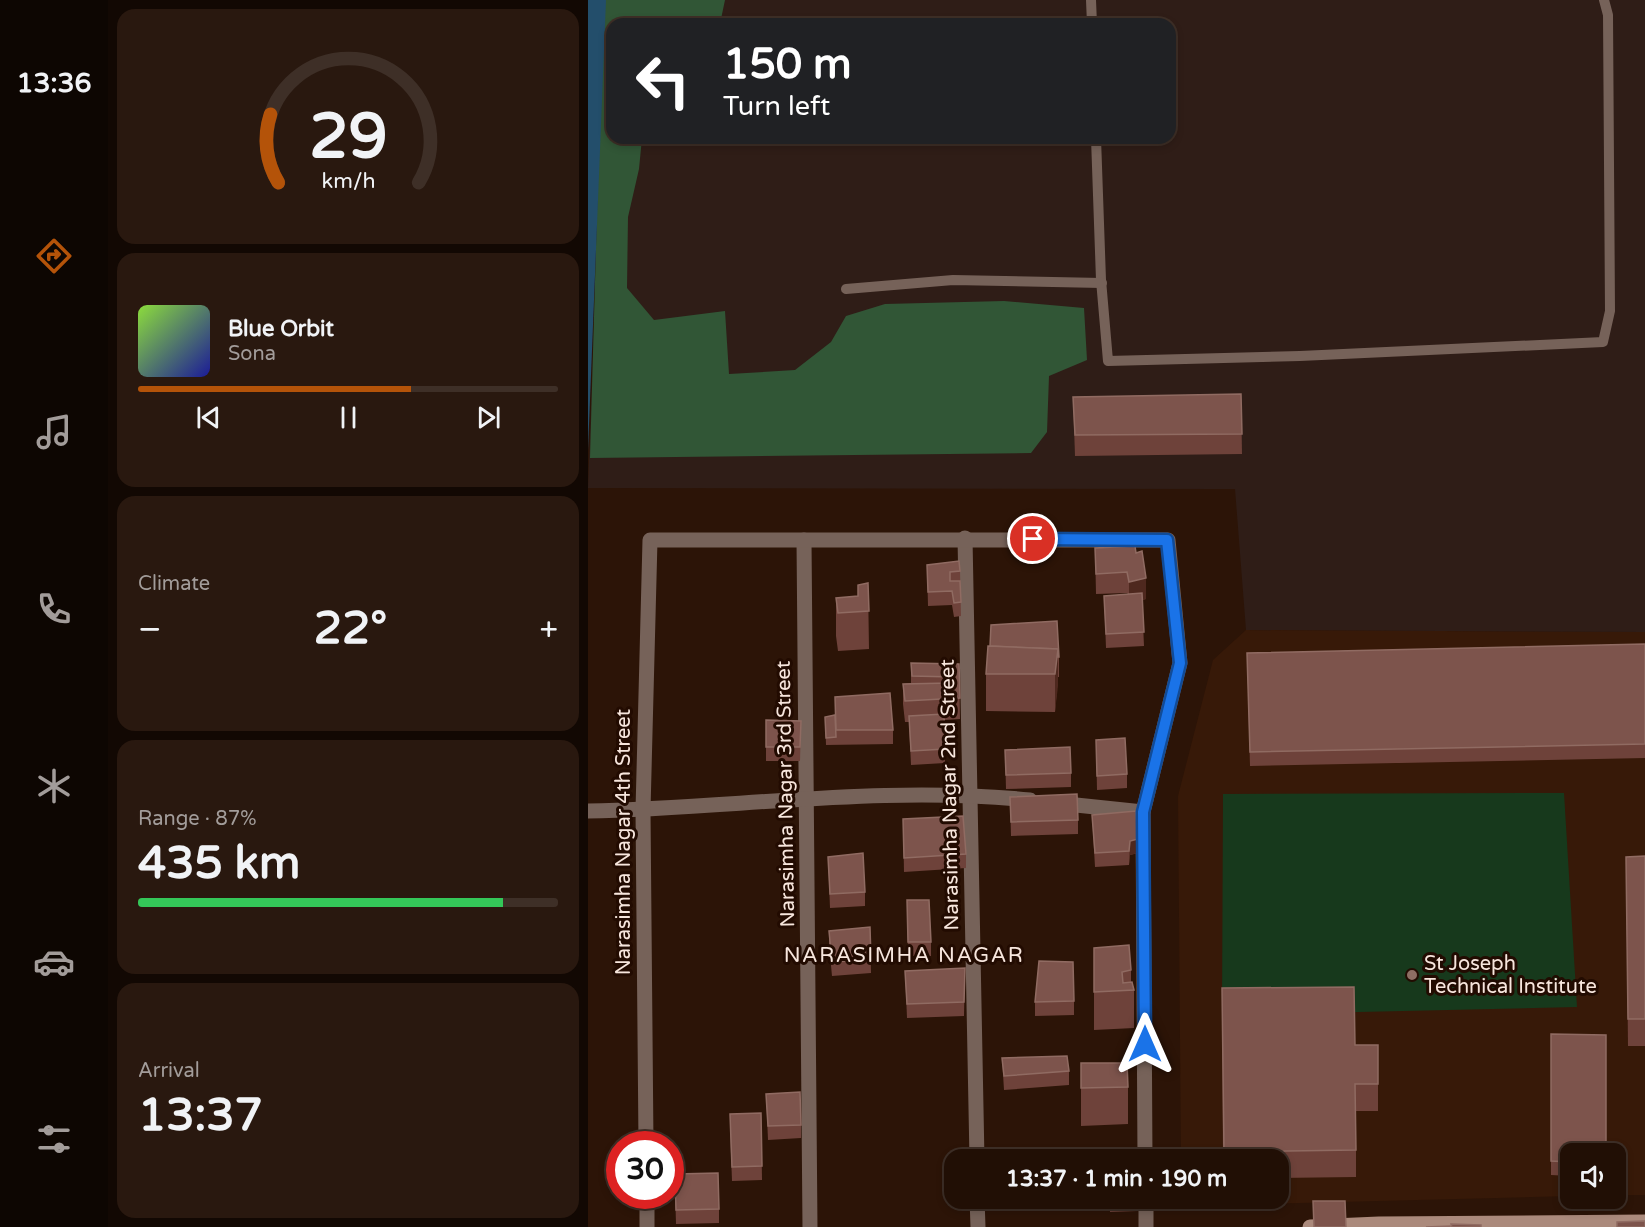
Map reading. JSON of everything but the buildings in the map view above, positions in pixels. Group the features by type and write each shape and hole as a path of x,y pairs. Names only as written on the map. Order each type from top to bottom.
{"street":[{"path":"804,540 965,538 1167,540 1180,663 1143,812 1146,1149"},
{"name":"Narasimha Nagar 2nd Street","path":"965,538 972,794 977,1149"},
{"name":"Narasimha Nagar 4th Street","path":"646,1131 643,810 650,540 804,540"},
{"name":"Narasimha Nagar 3rd Street","path":"804,540 810,1227"},
{"path":"588,811 643,810 808,797 972,794 1143,812"},
{"path":"647,1209 647,1227"},
{"path":"977,1209 978,1227"},
{"path":"1146,1209 1146,1227"},
{"path":"1310,1227 1567,1225 1645,1222"}],"lane":[{"path":"1091,0 1092,18"},
{"path":"1096,144 1102,284 1108,361 1300,356 1603,342 1610,311 1608,15 1604,0"},
{"path":"846,289 953,280 1102,284"}],"shaded area":[{"path":"606,0 1645,0 1645,632 1246,630 1235,489 588,488"},
{"name":"St Joseph Technical Institute","path":"1246,630 1645,632 1645,1195 1626,1195 1626,1143 1560,1143 1560,1196 1289,1203 1289,1149 1181,1149 1178,796 1213,660"}],"green space":[{"path":"603,0 725,0 721,18 606,18 606,144 641,144 639,169 628,217 627,288 654,320 725,311 729,374 795,370 831,342 846,316 885,304 1004,301 1084,308 1087,360 1049,376 1047,432 1031,453 590,458"},
{"path":"1564,793 1577,1007 1222,1015 1223,794"}],"water":[{"path":"588,0 606,0 588,450"}],"place":[{"name":"St Joseph Technical Institute","path":"1412,975"}],"district":[{"name":"NARASIMHA NAGAR","path":"904,955"}],"route":[{"path":"1033,539 1167,540 1180,663 1143,812 1145,1044"}]}
